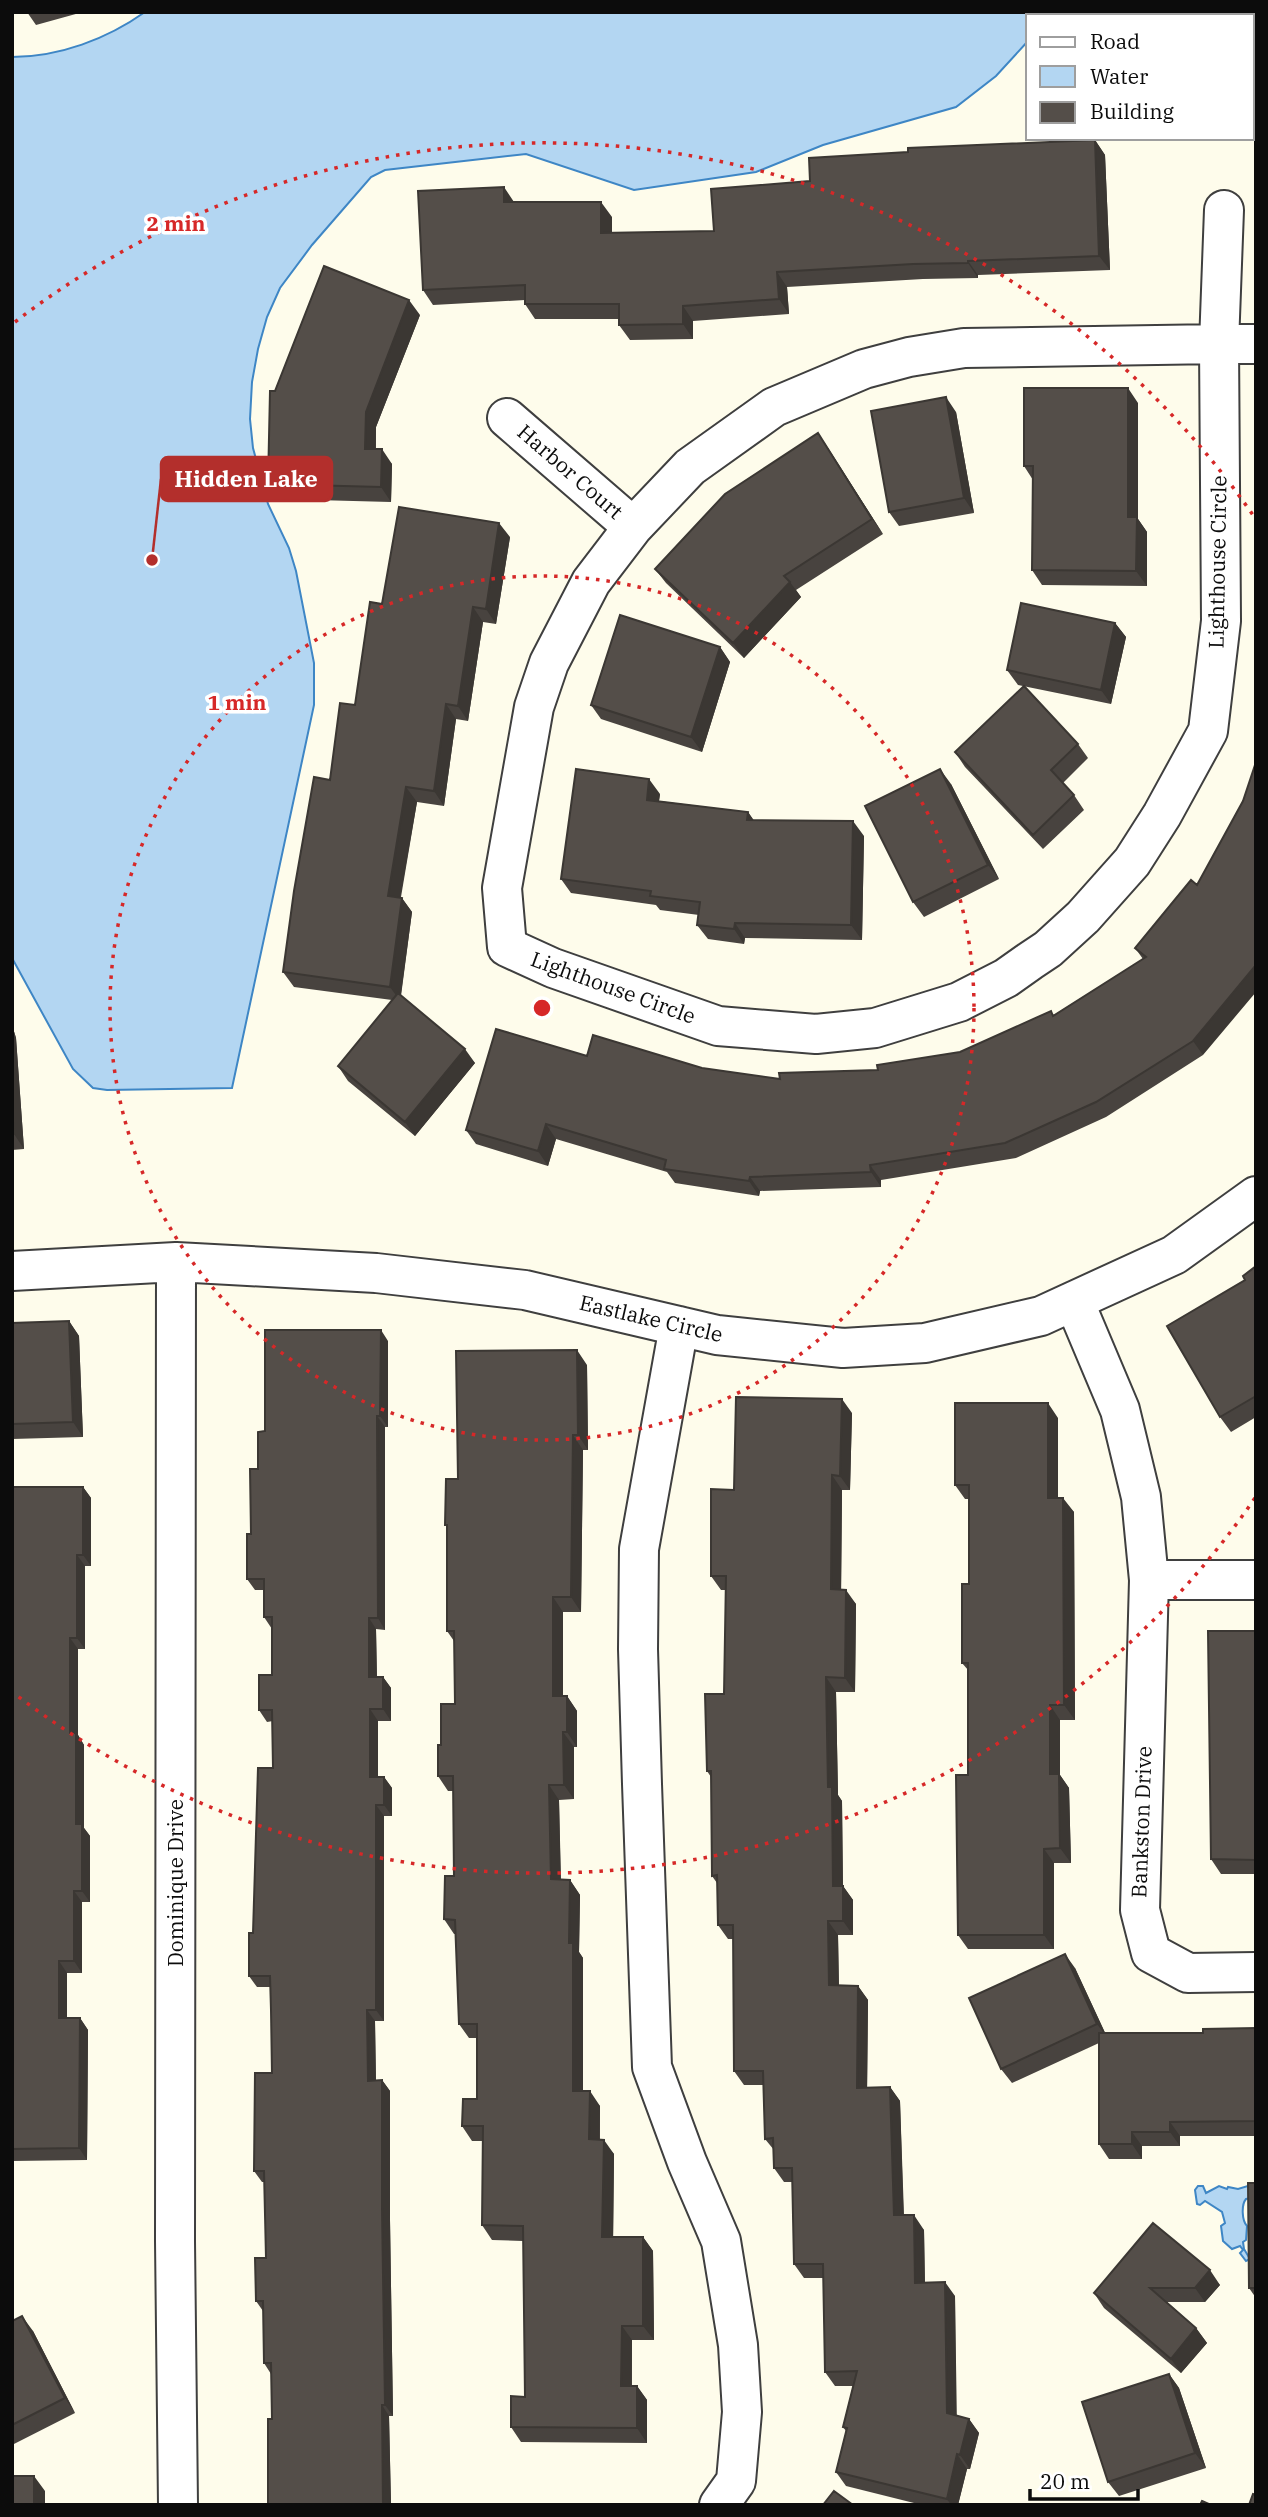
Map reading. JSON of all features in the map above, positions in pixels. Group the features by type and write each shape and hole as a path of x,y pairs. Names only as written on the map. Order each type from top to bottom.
{"street":[{"path":"1223,210 1238,344"},
{"name":"Lighthouse Circle","path":"1238,344 1221,621 1208,731 1162,815 1132,862 1083,918 1048,949 1006,978 959,1002 875,1028 816,1034 718,1026 553,968 507,947 502,888 534,707 549,663 591,582 633,527 690,467 774,407 864,369 909,356 964,348 1238,344"},
{"name":"Harbor Court","path":"507,418 633,527"},
{"name":"Eastlake Circle","path":"12,1271 176,1262 376,1273 525,1290 717,1335 843,1348 925,1343 1041,1316 1174,1255 1256,1196"},
{"name":"Dominique Drive","path":"176,1262 175,2241 178,2505"},
{"name":"Bankston Drive","path":"1074,1301 1120,1410 1141,1497 1149,1580 1140,1910 1148,1942 1151,1953 1188,1973 1256,1972"},
{"path":"679,1326 639,1549 638,1649 642,1784 652,2067 687,2162 721,2241 738,2345 742,2412 736,2481 719,2505"},
{"path":"1149,1580 1256,1580"}],"water":[{"path":"145,12 1056,12 1026,14 1026,43 996,76 956,107 823,145 756,172 634,190 526,154 385,170 371,177 312,245 280,288 267,317 252,382 250,419 253,448 268,504 289,548 296,571 314,663 314,705 232,1088 93,1088 73,1069 12,958 12,57 47,54 82,45"},
{"path":"1251,2185 1252,2198 1246,2199 1243,2209 1247,2226 1246,2240 1243,2242 1250,2259 1246,2261 1240,2253 1243,2250 1240,2246 1232,2249 1223,2241 1221,2226 1225,2223 1222,2212 1205,2201 1197,2204 1195,2190 1198,2186 1203,2186 1206,2193 1219,2186 1238,2189"}],"building":[{"path":"1097,12 1173,12 1173,14"},
{"path":"1256,12 1256,101 1254,14 1222,14"},
{"path":"1095,140 1099,256 777,272 779,299 683,306 683,324 619,325 619,304 525,304 525,285 423,290 418,191 504,187 504,202 601,202 601,233 714,231 711,189 810,181 809,158 908,152 908,148"},
{"path":"324,266 409,300 366,412 365,449 382,449 381,487 268,484 270,391 275,391"},
{"path":"1024,388 1128,388 1128,517 1137,517 1136,571 1032,570 1033,466 1024,466"},
{"path":"946,397 964,498 889,512 871,411"},
{"path":"818,433 872,519 784,576 790,582 733,643 655,569 725,494"},
{"path":"399,507 499,523 486,609 473,607 458,706 446,704 434,791 406,787 388,896 402,898 390,987 283,972 314,777 330,780 340,703 355,705 370,602 382,604"},
{"path":"1021,603 1115,623 1101,690 1007,670"},
{"path":"620,615 720,647 691,737 591,705"},
{"path":"1024,686 1078,744 1051,770 1074,795 1033,835 955,752"},
{"path":"1256,762 1256,965 1193,1041 1096,1102 1005,1143 870,1165 871,1172 750,1177 749,1181 664,1169 666,1160 546,1124 538,1151 466,1130 496,1029 587,1056 593,1035 702,1068 780,1079 779,1073 878,1070 877,1065 960,1052 1051,1011 1053,1016 1146,957 1135,948 1191,880 1197,885 1243,801"},
{"path":"576,769 649,779 647,800 748,812 747,820 853,821 851,925 735,923 734,929 697,925 700,902 650,896 651,891 561,879"},
{"path":"940,769 988,865 913,902 865,806"},
{"path":"398,993 465,1049 405,1122 338,1066"},
{"path":"1256,1266 1256,1396 1220,1417 1167,1326 1245,1280 1243,1276"},
{"path":"69,1321 73,1422 12,1424 12,1323"},
{"path":"265,1330 381,1330 380,1416 377,1416 378,1618 369,1618 369,1677 383,1677 383,1709 370,1709 370,1777 384,1777 384,1805 376,1805 376,2010 367,2010 368,2081 382,2080 385,2405 382,2405 383,2505 268,2505 268,2419 272,2419 271,2363 264,2363 263,2301 256,2301 255,2258 266,2258 264,2171 254,2171 255,2073 272,2073 270,1976 249,1976 249,1933 253,1933 258,1768 273,1768 272,1710 259,1710 259,1675 272,1675 272,1617 264,1617 264,1579 247,1579 247,1534 251,1534 250,1469 258,1469 258,1432 265,1431"},
{"path":"577,1350 578,1435 573,1435 571,1597 553,1597 553,1696 567,1696 567,1732 563,1732 564,1785 549,1785 551,1879 570,1880 569,1943 573,1943 573,2091 590,2091 589,2139 604,2140 602,2237 643,2237 643,2326 622,2326 621,2386 637,2386 637,2428 511,2427 511,2396 525,2397 523,2226 482,2225 483,2126 462,2126 463,2099 477,2099 477,2024 459,2024 455,1920 444,1919 445,1876 454,1876 453,1776 438,1776 438,1745 441,1745 441,1704 455,1704 454,1631 447,1631 445,1525 446,1479 458,1479 456,1351"},
{"path":"736,1397 842,1399 840,1476 832,1475 831,1589 846,1590 845,1678 826,1677 828,1787 832,1787 833,1886 843,1886 843,1921 828,1921 829,1985 858,1986 857,2088 890,2087 894,2215 914,2215 915,2283 945,2282 947,2413 969,2419 960,2455 957,2454 947,2499 836,2472 847,2428 843,2427 857,2371 825,2372 823,2264 794,2264 792,2168 774,2168 773,2138 765,2139 763,2071 734,2071 733,1925 718,1925 717,1875 712,1876 711,1771 707,1771 705,1694 724,1694 726,1576 711,1576 711,1489 734,1490"},
{"path":"955,1403 1048,1403 1048,1498 1063,1498 1064,1705 1050,1705 1050,1774 1059,1774 1060,1848 1044,1849 1044,1935 958,1935 956,1775 968,1775 968,1663 962,1663 962,1584 969,1584 969,1485 955,1485"},
{"path":"12,1487 83,1487 83,1555 77,1555 77,1638 70,1638 70,1733 76,1733 76,1824 82,1824 82,1891 74,1891 74,1961 59,1961 59,2018 80,2018 79,2148 12,2149"},
{"path":"1208,1631 1256,1631 1256,1860 1211,1859"},
{"path":"1065,1954 1097,2024 1001,2069 969,1998"},
{"path":"1256,2028 1256,2121 1170,2122 1170,2132 1132,2132 1132,2144 1099,2144 1099,2033 1203,2033 1203,2029"},
{"path":"1248,2183 1256,2183 1256,2288 1249,2288"},
{"path":"1153,2223 1210,2270 1195,2288 1150,2288 1196,2328 1171,2359 1094,2293"},
{"path":"22,2316 65,2398 12,2425 12,2321"},
{"path":"1169,2374 1195,2453 1108,2482 1082,2402"},
{"path":"12,2476 34,2476 34,2505 12,2505"},
{"path":"834,2491 853,2505 823,2505"},
{"path":"1253,2494 1256,2495 1256,2505 1249,2505"}],"place":[{"name":"Hidden Lake","path":"152,560"}]}
